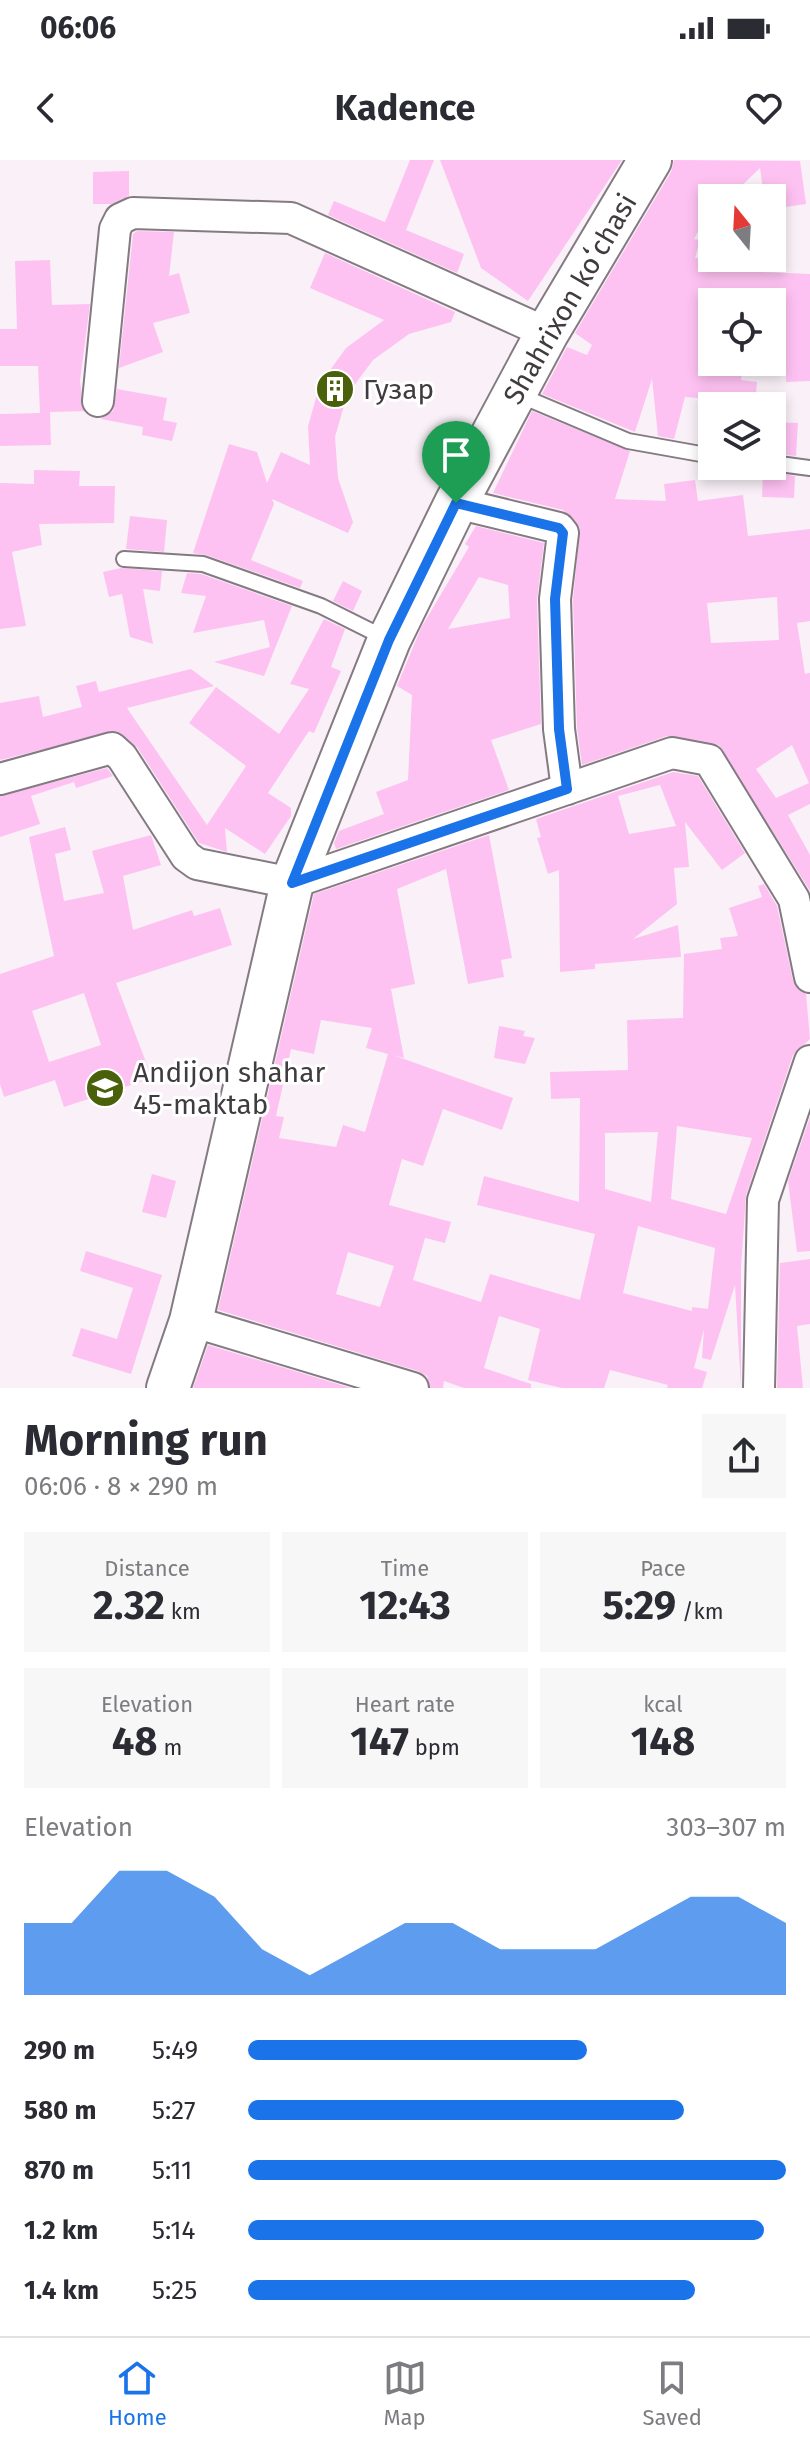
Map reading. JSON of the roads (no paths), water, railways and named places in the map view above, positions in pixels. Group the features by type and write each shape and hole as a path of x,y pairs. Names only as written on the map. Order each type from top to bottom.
{"street":[{"name":"Shahrixon koʻchasi","path":"168,1388 191,1321 292,883 389,640 456,503 547,333 650,160"},
{"path":"98,401 115,229 120,219 133,213 291,218 547,333"},
{"path":"456,503 559,528 563,533 555,599 559,729 567,789"},
{"path":"0,779 112,748 122,757 186,856 197,864 292,883 672,753 709,760 794,899 810,977"},
{"path":"759,1388 763,1200 810,1061"},
{"path":"191,1321 413,1388"}],"lane":[{"path":"515,393 628,441 698,454"},
{"path":"786,465 810,468"},
{"path":"124,559 203,564 321,606 389,640"}],"place":[{"name":"Гузар","path":"335,389"},
{"name":"Andijon shahar 45-maktab","path":"105,1088"}]}
